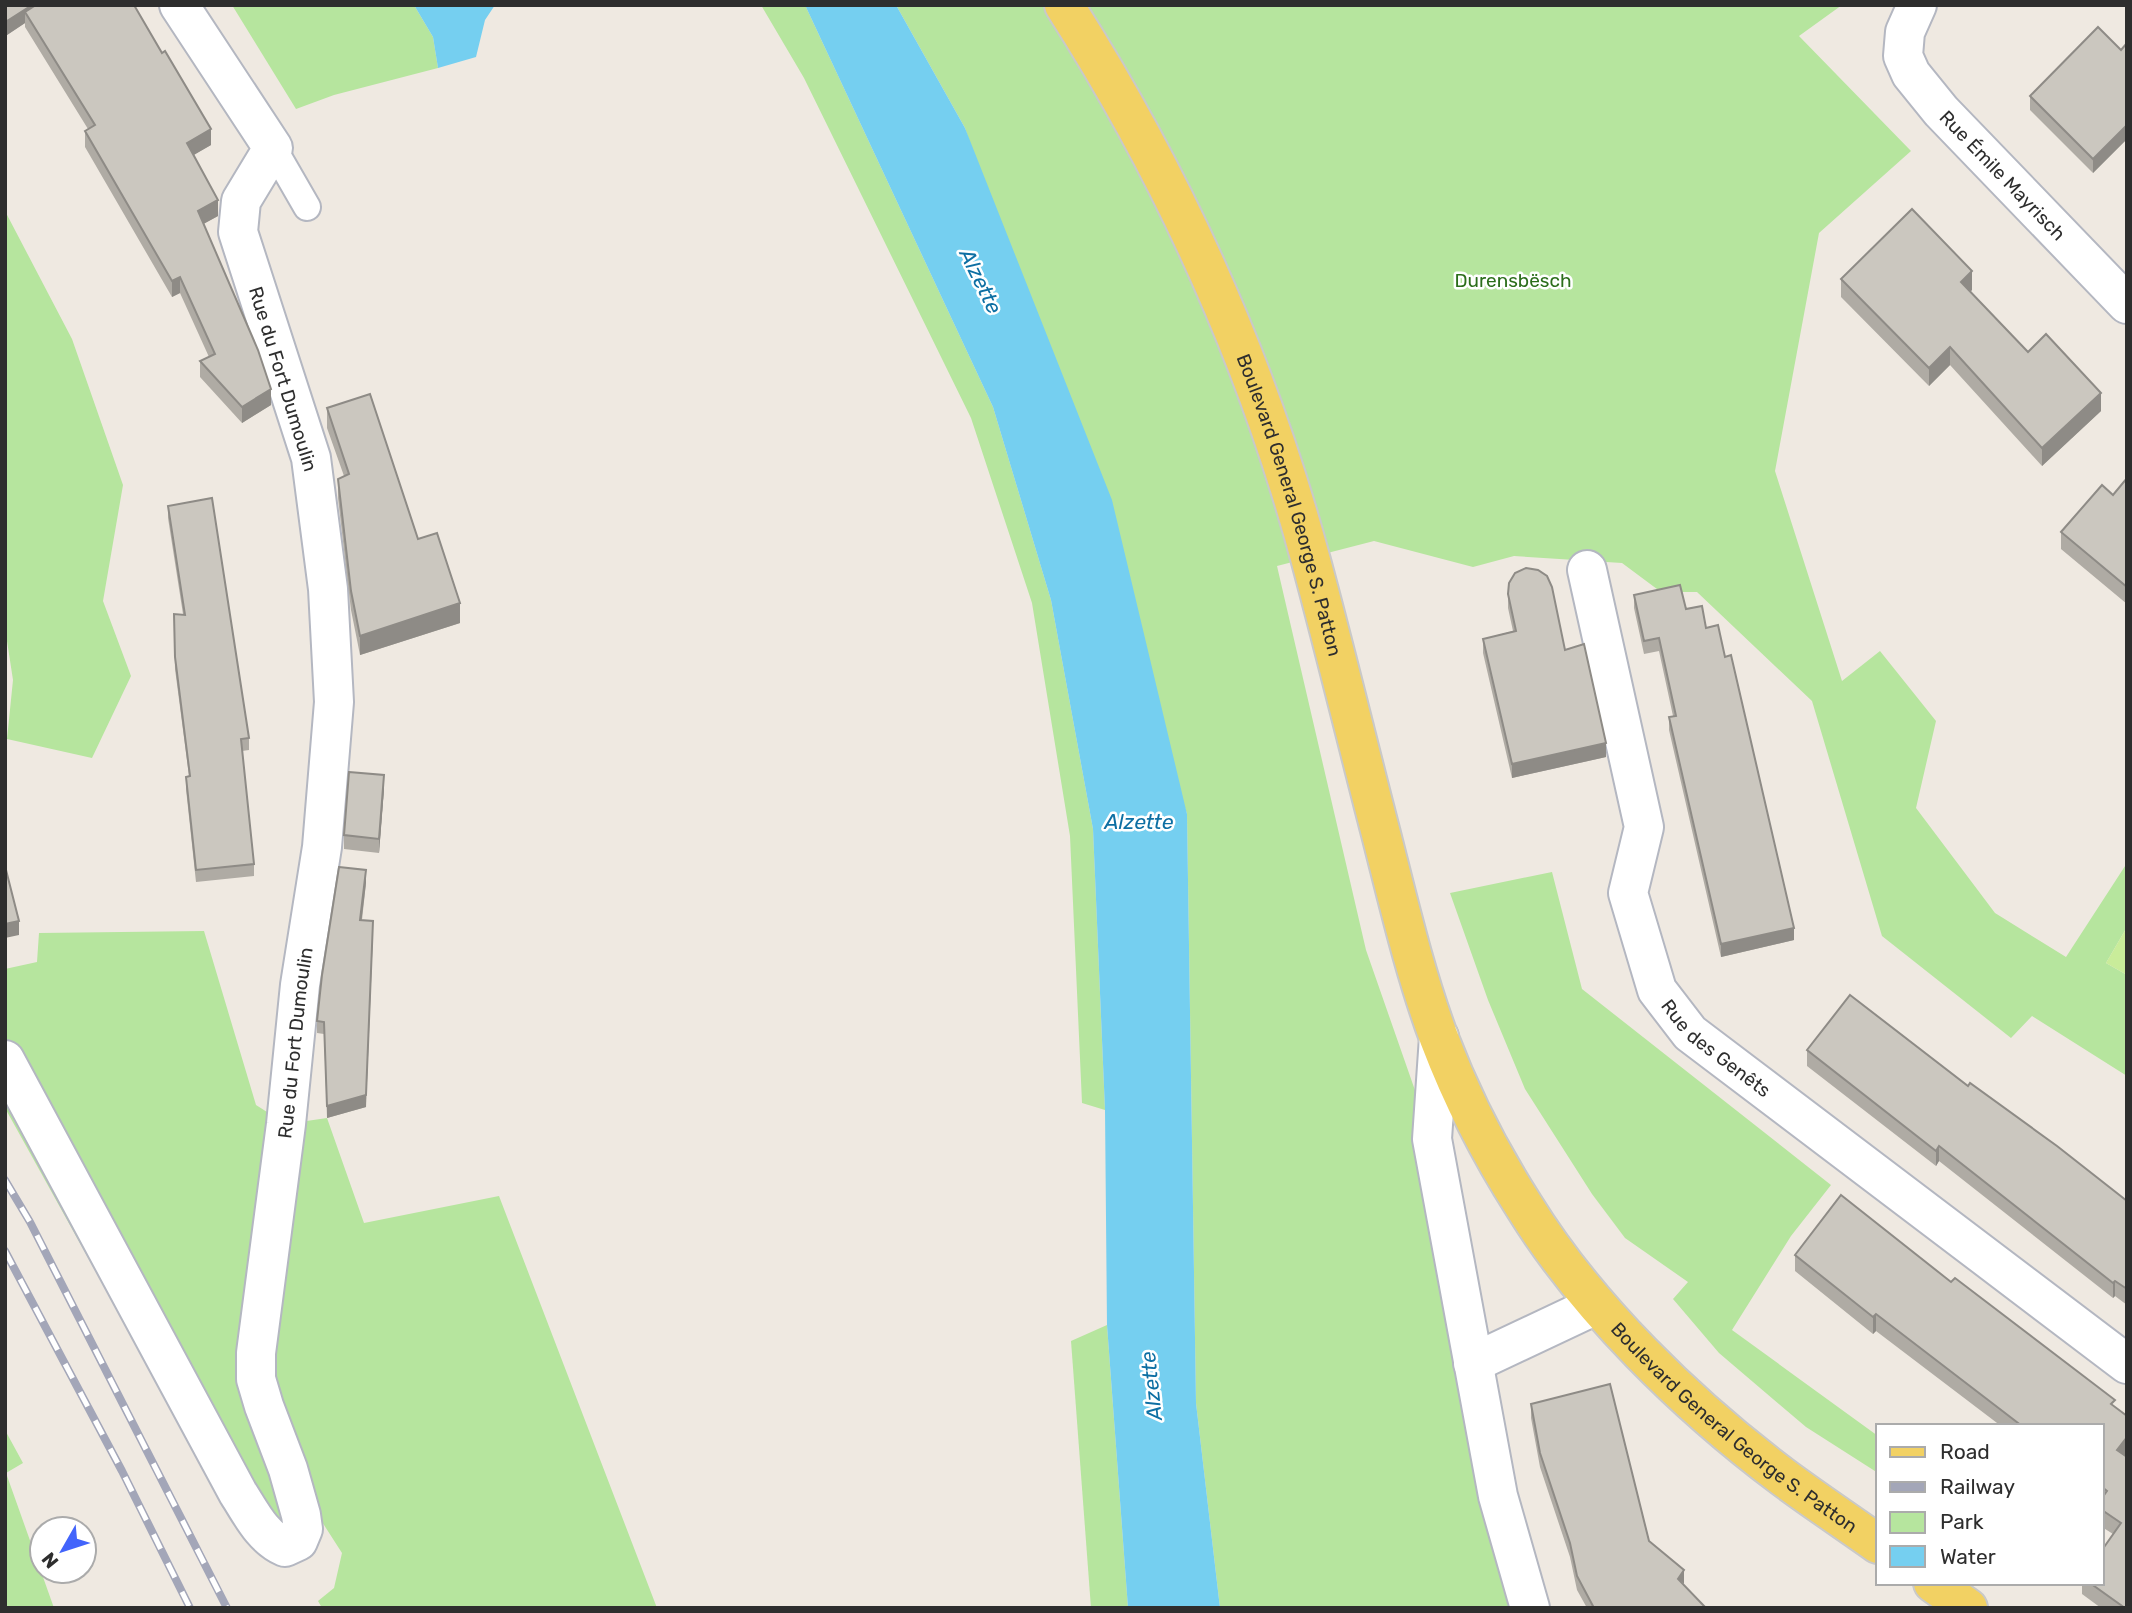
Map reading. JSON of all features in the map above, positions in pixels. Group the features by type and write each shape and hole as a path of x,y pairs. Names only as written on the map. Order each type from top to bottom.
{"main road":[{"name":"Boulevard General George S. Patton","path":"1064,5 1107,72 1182,212 1254,381 1310,556 1406,933 1439,1037 1475,1119 1524,1208 1596,1305 1690,1399 1781,1476 1876,1543"},
{"path":"1936,1585 1968,1608"}],"street":[{"path":"179,5 273,148"},
{"name":"Rue Émile Mayrisch","path":"1911,18 1903,55 1911,74 1941,111 2127,304"},
{"name":"Rue du Fort Dumoulin","path":"5,1060 238,1493 272,1541 285,1547 298,1541 303,1528 301,1515 288,1469 259,1388 256,1353 286,1124 300,985 322,847 334,702 328,589 311,458 238,232 241,201 273,148"},
{"name":"Rue des Genêts","path":"1587,570 1644,827 1628,893 1657,990 1690,1033 2127,1364"},
{"name":"Boulevard General George S. Patton","path":"1439,1037 1432,1139 1498,1496 1530,1608"},
{"name":"Boulevard General George S. Patton","path":"1473,1363 1596,1305"}],"lane":[{"path":"273,148 307,207"}],"green space":[{"path":"232,5 414,5 433,37 438,68 334,95 296,109"},
{"path":"761,5 805,5 993,407 1051,600 1093,829 1105,1110 1082,1103 1070,836 1032,603 971,418 804,78"},
{"name":"Durensbësch","path":"896,5 1842,5 1799,36 1911,151 1819,233 1775,471 1842,681 1880,651 1936,721 1916,808 1995,913 2066,957 2127,863 2127,927 2106,963 2127,975 2127,1076 2032,1016 2011,1038 1882,936 1812,701 1697,592 1661,592 1622,563 1514,556 1473,567 1374,541 1277,566 1366,950 1432,1139 1530,1608 1220,1608 1196,1403 1187,814 965,128"},
{"path":"5,211 72,339 123,485 103,601 131,676 92,758 7,739 13,680 5,628"},
{"path":"1552,872 1582,989 1831,1185 1791,1236 1732,1330 1876,1435 1876,1472 1806,1427 1719,1353 1673,1299 1688,1282 1625,1238 1592,1194 1525,1089 1488,1000 1450,893"},
{"path":"2127,927 2127,975 2106,963"},
{"path":"204,931 256,1105 286,1124 327,1118 364,1223 499,1196 657,1608 322,1608 318,1601 334,1588 342,1553 290,1472 285,1547 145,1320 127,1328 5,1108 5,969 37,962 39,933"},
{"path":"1107,1325 1128,1608 1091,1608 1071,1341"},
{"path":"5,1430 23,1463 6,1473 28,1535 28,1585 46,1585 54,1608 6,1608"}],"water":[{"path":"414,5 495,5 485,20 476,57 438,68 433,37"},
{"name":"Alzette","path":"805,5 896,5 965,128 1112,500 1187,814 1196,1403 1220,1608 1128,1608 1107,1325 1105,1110 1093,829 1051,600 993,407"}],"building":[{"path":"5,5 32,5 7,21"},
{"path":"36,5 134,5 211,129 187,143 218,200 198,211 258,350 271,389 242,407 200,361 215,354 180,277 172,281 85,131 95,125 25,12"},
{"path":"2098,27 2121,50 2127,43 2127,125 2093,159 2030,96"},
{"path":"1912,209 1972,271 1961,282 2028,352 2046,334 2101,393 2042,448 1950,347 1929,368 1841,279"},
{"path":"370,394 418,539 437,533 460,603 360,636 351,591 338,479 349,474 327,408"},
{"path":"2127,478 2127,587 2061,532 2102,485 2113,495"},
{"path":"212,498 249,738 241,739 254,864 196,870 186,777 190,776 175,657 174,614 185,615 168,506"},
{"path":"1526,568 1538,570 1547,576 1552,587 1565,650 1584,644 1606,743 1512,764 1483,639 1516,631 1508,594 1509,583 1515,573"},
{"path":"1680,585 1686,609 1702,606 1706,628 1718,625 1725,657 1731,655 1794,928 1721,944 1669,717 1676,716 1659,638 1644,641 1634,595"},
{"path":"349,772 384,775 379,839 344,835"},
{"path":"5,866 19,921 5,924"},
{"path":"339,867 366,870 360,920 373,921 366,1095 327,1106 324,1022 317,1021"},
{"path":"1850,995 1968,1086 1970,1083 2127,1201 2127,1289 2115,1281 2113,1283 1939,1146 1936,1151 1807,1050"},
{"path":"1841,1195 1951,1282 1955,1278 2115,1400 2111,1404 2127,1416 2127,1437 2117,1450 2127,1457 2127,1608 2093,1585 2104,1585 2104,1547 2121,1523 2104,1511 2104,1495 2107,1491 2104,1489 2104,1424 2019,1424 1876,1314 1873,1317 1795,1255"},
{"path":"1610,1384 1649,1541 1684,1570 1678,1579 1706,1608 1594,1608 1577,1576 1570,1543 1540,1453 1531,1404"}],"railway":[{"path":"5,1180 30,1222 227,1608"},
{"path":"5,1251 122,1471 190,1608"}]}
